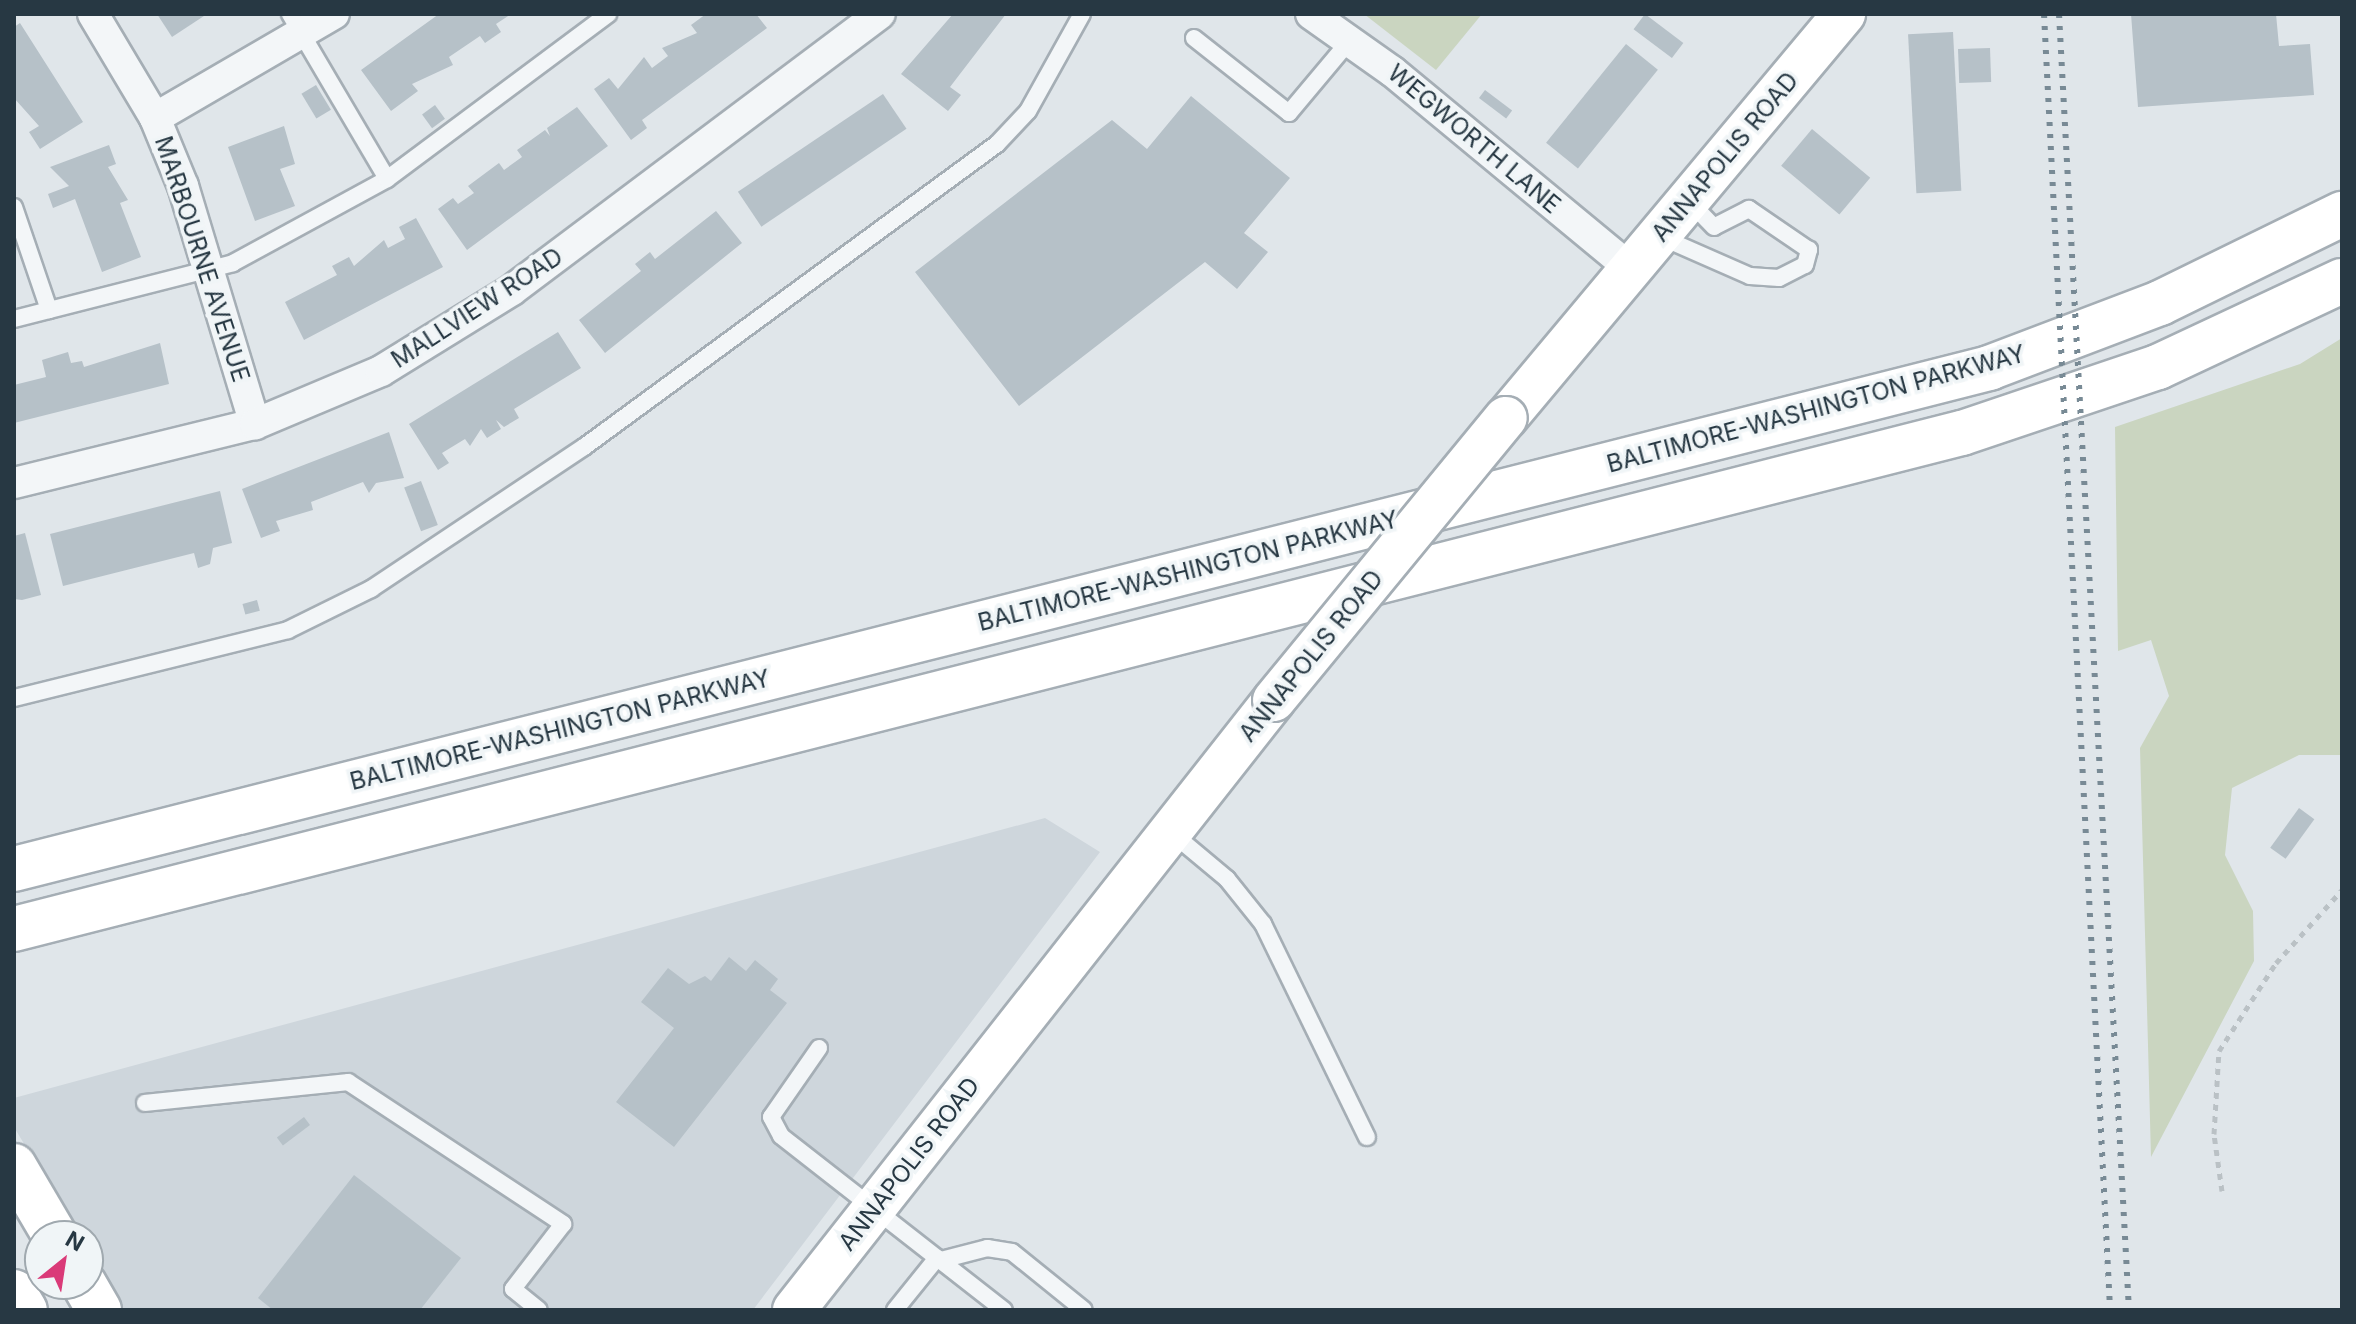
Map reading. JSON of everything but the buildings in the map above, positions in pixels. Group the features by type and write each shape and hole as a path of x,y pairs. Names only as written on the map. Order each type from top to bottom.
{"main road":[{"name":"ANNAPOLIS ROAD","path":"794,1310 1274,700 1844,14"},
{"name":"BALTIMORE-WASHINGTON PARKWAY","path":"14,869 1989,368 2172,298 2342,214"},
{"path":"14,929 1962,433 2158,367 2342,281"},
{"path":"14,1166 46,1220"},
{"path":"14,1292 25,1310"}],"street":[{"name":"MARBOURNE AVENUE","path":"93,14 155,118 209,269 255,424"},
{"path":"155,118 296,25 334,14"},
{"name":"MALLVIEW ROAD","path":"14,483 255,424 446,334 880,14"},
{"name":"WEGWORTH LANE","path":"1311,14 1351,39 1632,270"}],"lane":[{"path":"14,319 209,269 387,179 608,14"},
{"path":"14,698 288,630 371,589 584,447 997,144 1028,111 1082,14"},
{"path":"296,25 387,179"},
{"path":"1194,38 1289,113 1351,39"},
{"path":"1660,236 1750,276 1779,278 1805,265 1809,250 1749,209 1714,227 1689,201"},
{"path":"14,207 49,310"},
{"path":"1171,832 1227,879 1263,924 1367,1137"},
{"path":"819,1048 771,1117 781,1136 1004,1310"},
{"path":"145,1103 348,1082 563,1224 513,1289 539,1310"},
{"path":"895,1310 939,1259 987,1248 1012,1252 1084,1310"}],"path":[{"path":"2222,1191 2214,1134 2219,1051 2276,963 2342,890"}],"shaded area":[{"path":"1045,818 1100,852 753,1310 123,1310 104,1278 104,1220 69,1220 14,1127 14,1098"}],"green space":[{"path":"1364,14 1482,14 1436,70"},
{"path":"2342,338 2342,755 2299,755 2232,788 2225,855 2253,911 2254,961 2151,1157 2140,748 2169,696 2151,640 2118,651 2115,427 2300,364"}],"railway":[{"path":"2044,14 2110,1310"},
{"path":"2059,14 2129,1310"}]}
